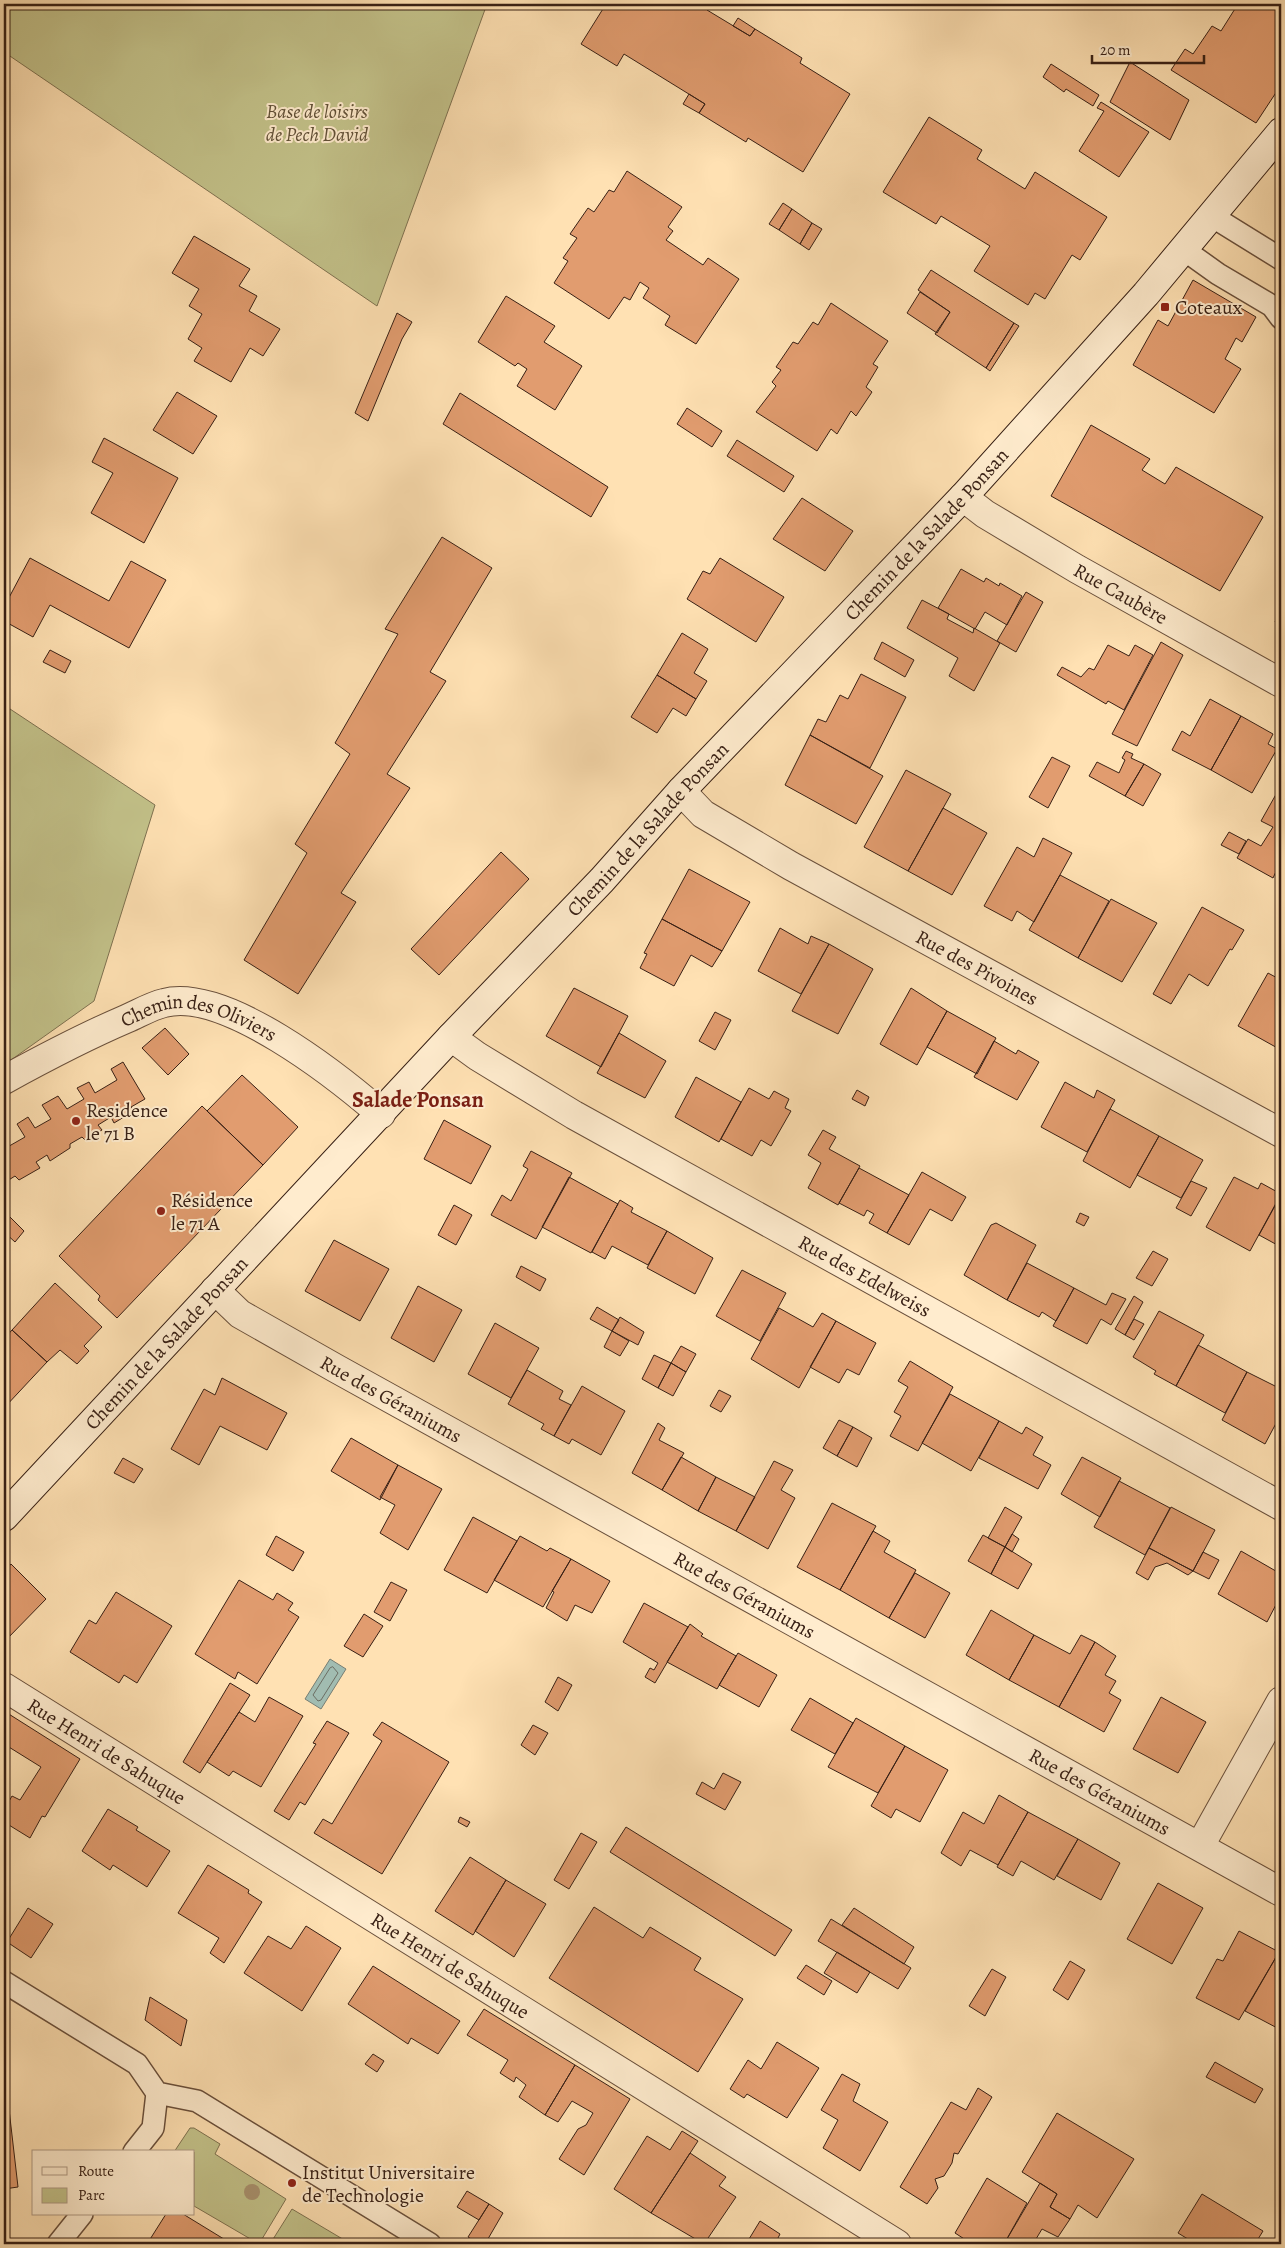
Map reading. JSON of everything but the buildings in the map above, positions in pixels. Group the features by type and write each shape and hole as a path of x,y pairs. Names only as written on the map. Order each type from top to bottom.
{"street":[{"name":"Chemin de la Salade Ponsan","path":"4,1517 451,1037 602,880 681,791 963,497 1146,294 1281,132"},
{"name":"Rue Caubère","path":"963,497 985,514 1076,569 1281,683"},
{"name":"Rue des Pivoines","path":"681,791 703,814 791,866 1281,1133"},
{"name":"Chemin des Oliviers","path":"4,1080 80,1038 165,1003 198,1002 228,1012 266,1029 359,1095 381,1114"},
{"name":"Rue des Edelweiss","path":"451,1037 476,1056 574,1115 1281,1506"},
{"name":"Rue des Géraniums","path":"215,1290 240,1314 1281,1892"},
{"name":"Rue Henri de Sahuque","path":"4,1688 897,2244"},
{"path":"1200,1846 1281,1700"}],"lane":[{"path":"1210,215 1281,259"},
{"path":"1183,249 1218,274 1272,306 1281,318"},
{"path":"4,1982 137,2064 157,2093 153,2128 136,2150"},
{"path":"157,2093 197,2101 430,2244"},
{"path":"58,2244 80,2216"}],"green space":[{"name":"Base de loisirs de Pech David","path":"4,4 487,4 377,306 4,52"},
{"path":"4,705 155,805 94,1001 4,1065"},
{"path":"190,2128 194,2128 220,2144 215,2154 286,2199 259,2244 195,2207 195,2150 175,2150"},
{"path":"292,2209 351,2244 270,2244"}],"water":[{"path":"330,1659 346,1669 321,1709 305,1699"}],"place":[{"name":"Coteaux","path":"1165,307"},
{"name":"Residence le 71 B","path":"76,1121"},
{"name":"Résidence le 71 A","path":"161,1211"},
{"name":"Institut Universitaire de Technologie","path":"292,2183"}],"district":[{"name":"Salade Ponsan","path":"418,1100"}]}
